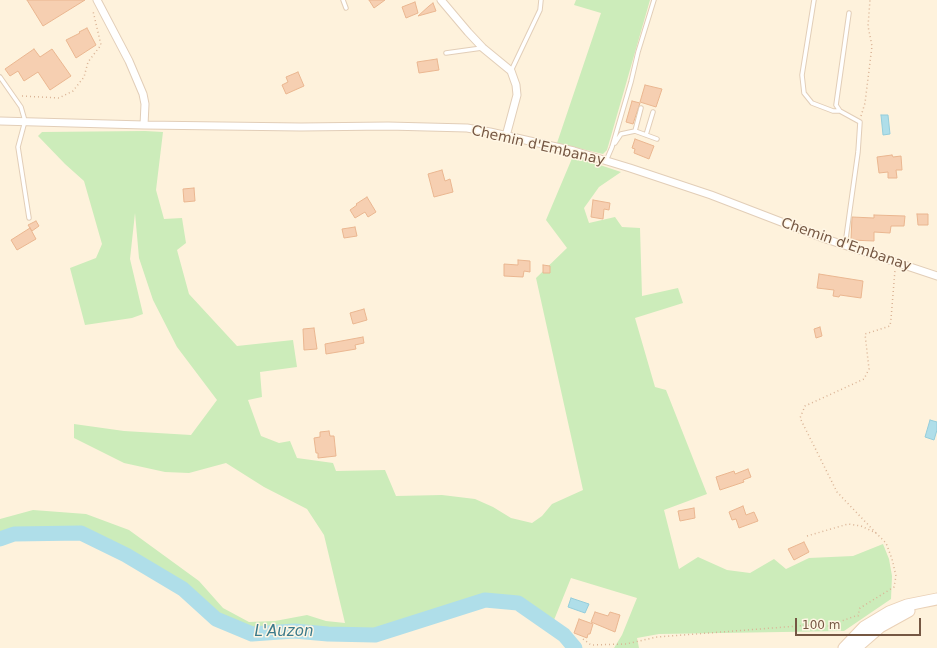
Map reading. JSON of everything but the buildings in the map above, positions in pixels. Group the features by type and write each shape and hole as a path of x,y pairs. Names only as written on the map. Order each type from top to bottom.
{"main road":[{"path":"844,648 864,627 895,610 907,605 937,599"},
{"path":"856,648 870,634 894,619 937,602"}],"street":[{"path":"97,0 129,61 143,94 144,125"},
{"path":"441,0 483,48 511,71 516,85 517,95 506,136"},
{"name":"Chemin d'Embanay","path":"0,121 144,125 293,127 388,126 466,128 574,151 606,161 711,195 845,245 937,276"}],"lane":[{"path":"343,0 346,8"},
{"path":"511,71 540,10 541,0"},
{"path":"606,161 612,147 654,0"},
{"path":"814,0 802,75 804,93 812,103 832,111 840,111"},
{"path":"845,245 858,152 860,122 840,111 836,105 849,12"},
{"path":"446,54 483,48"},
{"path":"0,77 21,107 25,121 18,147 30,218"},
{"path":"635,131 641,108"},
{"path":"646,135 653,112"},
{"path":"612,147 621,134 635,131 657,139"}],"path":[{"path":"860,122 872,46 868,26 870,0"},
{"path":"14,96 59,98 73,91 84,77 88,62 101,45 91,6"},
{"path":"864,627 858,615 860,608 894,587 896,576 892,559 886,543 837,492 800,418 806,406 864,379 869,369 865,334 890,326 896,262"},
{"path":"807,536 848,524 861,526 876,533"},
{"path":"583,639 591,645 626,644 658,637 811,625 828,626 858,615"}],"green space":[{"path":"576,0 650,0 607,150 603,154 557,143 601,13 574,5"},
{"path":"42,132 163,132 156,190 164,219 182,218 186,243 177,250 189,294 237,346 293,340 297,367 260,372 262,397 248,400 261,436 279,443 290,441 297,458 333,463 336,471 385,470 396,496 442,495 475,499 493,507 511,518 532,523 542,516 552,504 583,490 536,278 567,248 546,220 573,156 621,172 599,187 584,208 589,223 615,217 622,227 640,228 642,296 678,288 683,303 635,318 655,387 666,390 707,494 664,510 679,569 698,557 727,570 750,573 774,559 786,569 809,558 853,556 883,544 889,559 892,576 891,599 844,631 659,634 637,638 639,648 614,648 622,635 637,598 571,578 554,620 519,598 485,596 374,632 294,628 252,629 218,616 183,585 126,552 80,530 13,530 0,535 0,519 33,510 86,514 129,530 199,581 223,608 249,622 275,621 307,615 326,621 345,623 324,535 307,509 264,487 226,463 189,473 165,472 124,463 74,438 74,424 124,431 191,435 217,400 177,347 153,300 139,258 135,213 130,259 143,314 132,318 85,325 70,268 96,258 102,244 84,181 38,136"}],"water":[{"path":"881,115 888,115 890,134 883,135"},
{"path":"930,420 937,422 937,430 934,440 925,437"},
{"path":"571,598 589,604 585,613 568,607"}],"waterway":[{"name":"L'Auzon","path":"0,539 14,534 81,533 126,555 183,589 216,619 252,634 294,631 328,634 375,635 485,600 518,603 564,635 575,648"}]}
